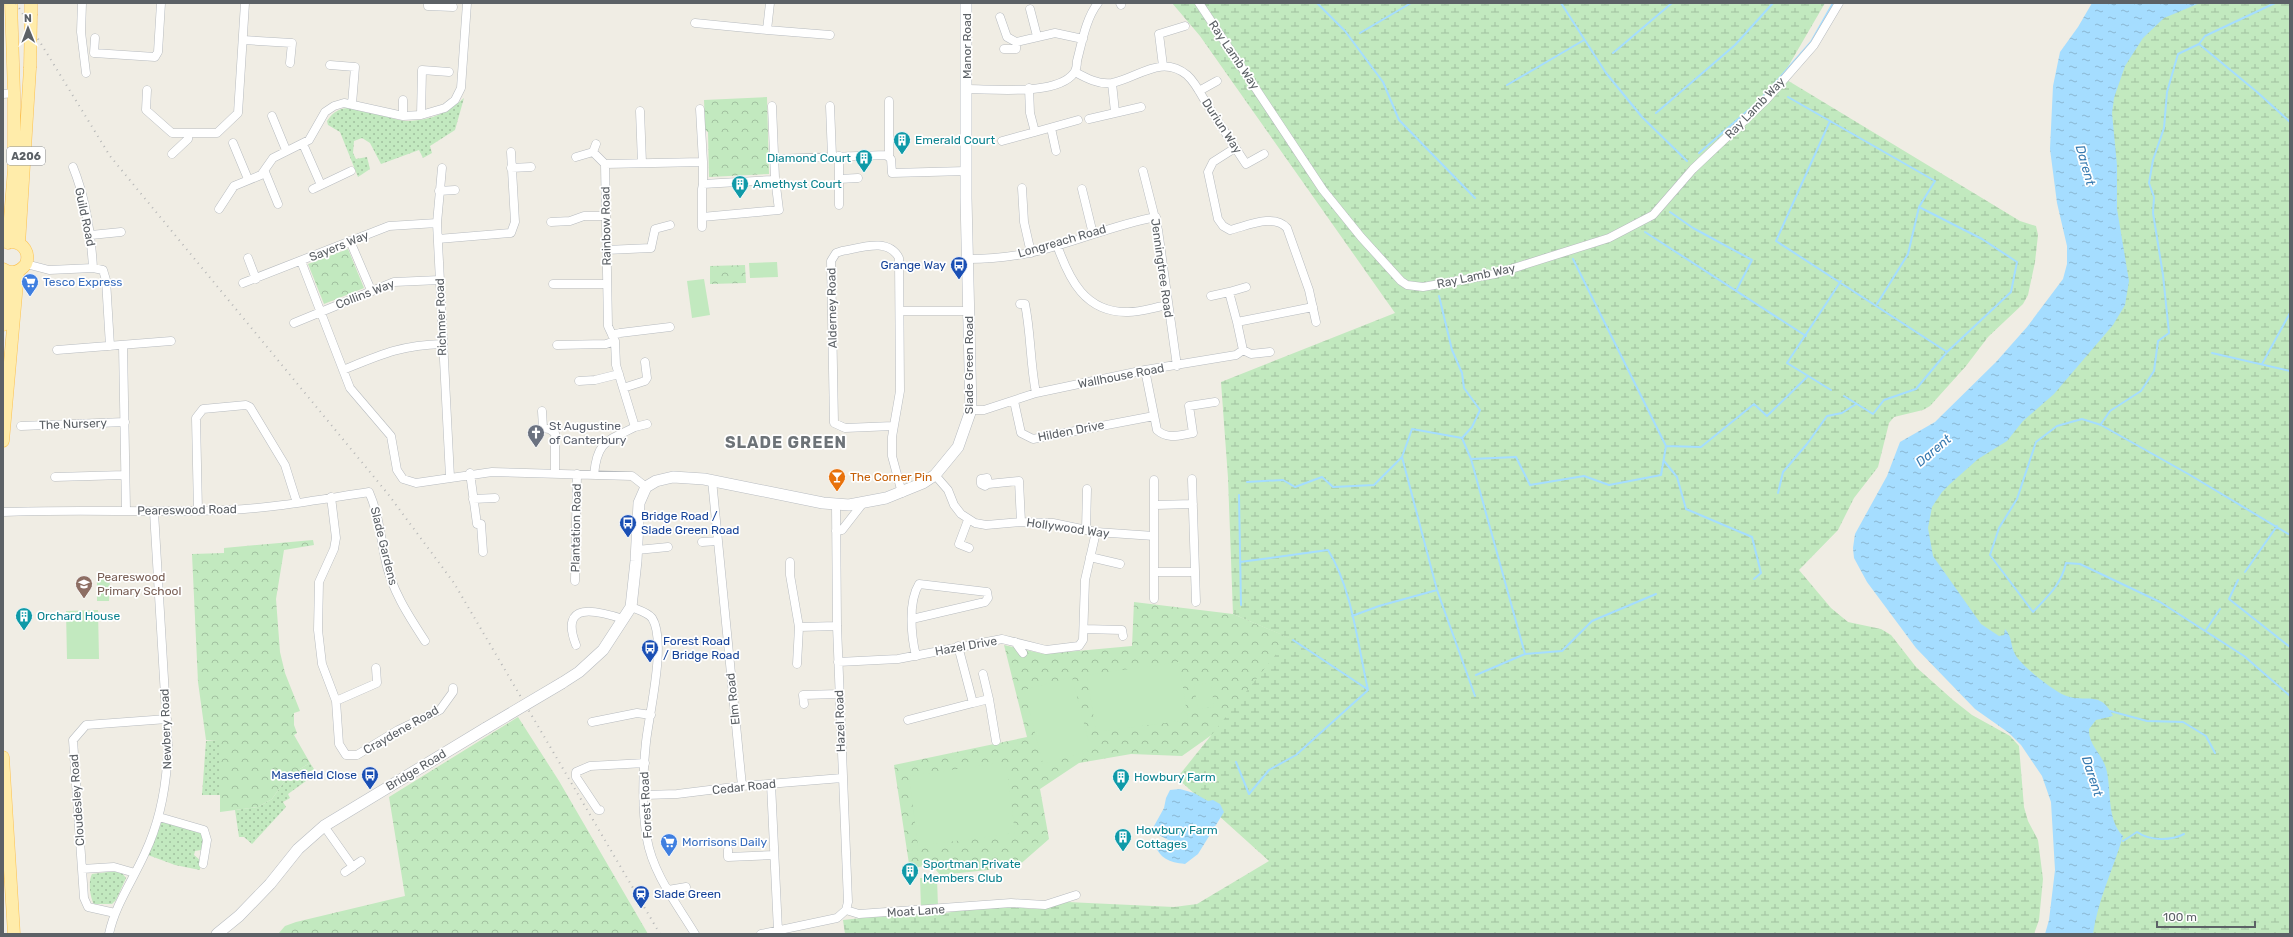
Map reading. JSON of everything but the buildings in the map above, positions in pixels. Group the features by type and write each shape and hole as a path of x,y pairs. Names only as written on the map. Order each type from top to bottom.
{"main road":[{"name":"A206","path":"10,244 14,169 9,93 11,3"},
{"name":"A206","path":"10,244 30,68 31,8"},
{"path":"3,325 13,269 27,253 10,244"},
{"path":"3,441 13,269"},
{"path":"3,756 14,934"}],"street":[{"path":"82,3 81,32 86,73"},
{"path":"95,38 94,53 155,56 158,52 162,3"},
{"path":"147,90 146,110 172,133 217,133 238,113 245,3"},
{"path":"428,3 428,6 453,7"},
{"path":"219,209 234,186 265,172 273,158 286,150 304,144 309,140 325,112 334,106 352,104 403,116 421,115 445,108 454,100 461,88 467,3"},
{"path":"767,30 770,3"},
{"name":"Manor Road","path":"966,3 967,89"},
{"path":"967,89 1046,87 1062,82 1075,72 1083,39 1091,16 1098,3"},
{"name":"Ray Lamb Way","path":"1199,3 1323,190 1361,238 1401,281 1407,285 1423,287 1495,274 1609,238 1653,215 1693,169 1766,100 1814,45 1839,3"},
{"path":"1030,9 1037,36"},
{"path":"1000,17 1007,37 1016,42 1055,33 1083,39"},
{"path":"695,23 830,36"},
{"path":"1163,66 1159,34 1185,26"},
{"path":"243,40 292,43 290,63"},
{"path":"1004,49 1016,49 1016,42"},
{"path":"330,65 354,67 352,104"},
{"name":"Duriun Way","path":"1112,83 1150,67 1163,66 1177,69 1187,76 1199,91 1246,164 1264,154"},
{"path":"421,115 422,70 449,72"},
{"path":"1075,72 1098,82 1112,83 1115,112"},
{"name":"Duriun Way","path":"1199,91 1217,81"},
{"path":"1029,88 1030,113 1035,132"},
{"name":"Slade Green Road","path":"646,487 658,480 671,477 712,480 836,505 863,503 902,493 935,475 958,448 971,410 966,171 967,89"},
{"path":"403,100 403,116"},
{"path":"889,101 889,157 891,158 892,173 966,171"},
{"path":"702,217 777,212 779,207 775,178 772,106"},
{"path":"830,106 839,179 839,205"},
{"path":"1089,119 1115,112 1141,108"},
{"path":"700,109 703,162 702,227"},
{"path":"640,111 642,163"},
{"path":"272,116 286,150"},
{"path":"1002,141 1078,120"},
{"path":"1051,128 1056,151"},
{"path":"172,154 188,138 189,133"},
{"path":"233,143 248,179"},
{"path":"304,144 321,185"},
{"path":"593,152 596,144"},
{"path":"1235,148 1213,162 1208,172 1218,219 1223,226 1230,230 1274,220 1282,222 1287,228 1310,290 1316,322"},
{"path":"438,239 511,233 515,222 510,152"},
{"path":"593,152 605,164 703,162"},
{"path":"576,157 593,152"},
{"path":"774,159 886,155 889,157"},
{"name":"Rainbow Road","path":"605,164 608,326 613,338 619,374 635,426"},
{"name":"Guild Road","path":"73,167 82,192 91,236 93,268"},
{"path":"511,168 532,167"},
{"name":"Richmer Road","path":"442,168 439,191 438,239 442,344 450,477"},
{"path":"313,189 351,171"},
{"name":"Jenningtree Road","path":"1143,171 1156,217 1177,366"},
{"path":"265,172 278,204"},
{"path":"703,184 772,180 775,178"},
{"path":"839,179 858,178"},
{"path":"1022,188 1024,222 1030,253"},
{"path":"1083,188 1093,234"},
{"path":"439,191 455,190"},
{"path":"550,222 570,221 584,216 605,216"},
{"name":"Longreach Road","path":"968,259 997,258 1030,253 1125,223 1156,217"},
{"name":"Sayers Way","path":"243,283 396,224 438,223"},
{"path":"606,250 651,248 652,236 658,227 670,226"},
{"path":"91,236 121,232"},
{"path":"350,241 371,290"},
{"name":"Alderney Road","path":"894,426 845,428 834,423 831,261 833,256 842,251 882,245 896,252 899,258 900,392 894,426 892,456 902,493"},
{"path":"1057,245 1074,284 1084,296 1095,303 1116,311 1128,312 1168,305"},
{"path":"248,258 256,278"},
{"path":"301,261 350,388 391,436 397,470 403,479 416,483 492,472 576,474 633,477 646,487"},
{"path":"13,269 50,270 93,268 103,270 106,280 110,346"},
{"name":"Collins Way","path":"294,323 371,290 394,282 440,280"},
{"path":"553,284 607,284"},
{"path":"1211,296 1246,287"},
{"path":"1229,292 1243,350"},
{"path":"1025,304 1029,328 1030,364 1036,393"},
{"path":"1237,322 1313,306"},
{"path":"900,311 969,311"},
{"path":"557,345 606,344 620,332 670,327"},
{"path":"57,350 171,341"},
{"path":"343,370 397,348 413,345 442,344"},
{"name":"The Nursery","path":"123,345 126,510"},
{"name":"Wallhouse Road","path":"971,410 984,410 1036,393 1145,370 1177,366 1236,355 1243,350 1251,354 1270,352"},
{"path":"623,388 646,381 645,362"},
{"path":"1145,370 1157,430 1163,435 1172,437 1193,433 1189,406 1215,402"},
{"path":"579,381 595,380 619,374"},
{"name":"Hilden Drive","path":"1014,401 1021,433 1032,439 1154,416"},
{"path":"198,511 196,418 203,410 246,405 250,407 285,465 297,503"},
{"path":"542,411 543,428 549,429 555,434 555,474"},
{"name":"The Nursery","path":"22,426 125,422"},
{"path":"594,475 598,451 606,443 635,426 647,424"},
{"path":"470,474 477,524 482,524 483,552"},
{"name":"Plantation Road","path":"575,581 576,474"},
{"path":"55,477 125,475"},
{"path":"935,475 948,490 954,505 968,520 956,543 970,548"},
{"path":"1192,479 1196,602"},
{"name":"Elm Road","path":"712,480 742,786"},
{"path":"988,484 1022,480 1021,522"},
{"path":"1154,480 1154,599"},
{"name":"Bridge Road","path":"217,934 239,916 270,884 298,849 324,826 562,683 579,672 603,650 631,607 637,550 639,506 646,487"},
{"path":"1086,530 1087,489"},
{"name":"Peareswood Road","path":"3,512 36,510 126,510 154,512 198,511 297,503 369,492"},
{"name":"Slade Gardens","path":"369,492 379,519 385,559 395,591 402,606 425,641"},
{"name":"Craydene Road","path":"331,497 336,538 334,549 319,582 318,630 322,664 336,701 339,744 346,755 357,755 398,730 440,710 453,692 453,688"},
{"path":"473,499 495,498"},
{"path":"836,531 842,530 863,503"},
{"path":"1155,505 1193,504"},
{"name":"Hazel Road","path":"836,505 838,662 848,902 846,910"},
{"name":"Newbery Road","path":"109,934 115,913 145,853 159,817 167,773 167,719 154,512"},
{"name":"Hollywood Way","path":"968,520 986,525 1021,522 1053,523 1096,532 1154,536"},
{"name":"Hazel Drive","path":"838,662 898,659 958,646 1002,639 1048,650 1078,647 1082,642 1084,628 1084,590 1096,532"},
{"path":"702,542 718,541"},
{"path":"637,550 668,547"},
{"path":"1090,557 1120,564"},
{"path":"790,562 790,575 799,627 797,664"},
{"path":"1154,572 1195,572"},
{"path":"912,619 985,602 988,598 987,592 919,584 913,593 912,619 916,656"},
{"name":"Forest Road","path":"631,607 647,613 652,619 655,627 657,670 645,762 645,822 651,856 668,890 695,934"},
{"path":"576,646 572,635 572,621 579,612 587,610 602,612 623,619"},
{"path":"799,627 837,626"},
{"path":"1084,628 1122,630 1123,636"},
{"path":"1015,642 1023,653"},
{"path":"958,646 973,703"},
{"path":"336,701 377,682 375,668"},
{"path":"983,674 996,740"},
{"path":"804,704 803,695 839,694"},
{"path":"908,720 988,699"},
{"path":"592,722 637,713 651,715"},
{"name":"Cloudesley Road","path":"115,913 94,909 85,903 73,740 86,726 167,719"},
{"path":"600,810 598,810 576,777 576,772 590,766 645,762"},
{"name":"Cedar Road","path":"645,795 677,794 742,786 842,778"},
{"path":"771,784 778,931"},
{"path":"159,817 204,830 207,840 203,864"},
{"path":"324,826 353,867"},
{"path":"728,857 774,855"},
{"path":"345,872 361,861"},
{"path":"82,869 114,867 135,873"},
{"path":"668,890 686,887"},
{"name":"Moat Lane","path":"846,910 865,914 1011,903 1045,905 1076,895"},
{"path":"761,934 837,918 846,910"}],"green space":[{"path":"1172,3 1825,3 1782,77 2020,221 2036,226 2038,235 2035,262 2028,295 2023,304 1988,337 1966,366 1930,406 1923,410 1894,417 1889,423 1878,467 1854,498 1838,530 1799,570 1831,608 1848,622 1881,629 1891,635 1916,667 1953,700 1972,715 2010,736 2019,746 2024,807 2028,821 2038,840 2043,879 2039,920 2034,934 845,934 843,920 898,914 946,913 968,909 1008,906 1032,909 1067,902 1174,907 1197,904 1269,861 1177,778 1289,638 1233,614 1228,478 1221,382 1395,313 1200,36"},
{"path":"2146,3 2290,3 2290,934 2071,934 2090,850 1982,666 1903,515 2100,271 2074,123"},
{"path":"767,97 769,174 709,177 708,132 705,130 704,100"},
{"path":"464,98 455,130 430,146 432,153 423,158 419,150 381,164 370,143 362,138 354,141 353,153 356,159 367,157 370,169 358,177 340,132 328,125 327,121 335,112 344,108 365,110 399,120 409,121 425,119 445,112"},
{"path":"348,249 364,288 324,304 308,264"},
{"path":"777,262 778,277 750,278 749,263"},
{"path":"745,265 746,283 710,284 710,266"},
{"path":"704,279 710,315 692,318 687,281"},
{"path":"313,540 314,545 284,550 276,599 280,652 285,673 300,711 294,713 294,725 297,733 294,735 310,763 288,776 272,799 258,807 220,812 220,741 206,740 198,682 192,554 224,553 224,548"},
{"path":"97,577 110,577 109,601 97,601"},
{"path":"1134,602 1233,614 1290,638 1213,734 1182,756 1131,754 1079,763 1040,789 1049,839 1017,867 940,875 932,868 922,866 902,872 902,866 909,864 894,765 1027,737 1004,645 1044,654 1132,646"},
{"path":"98,610 99,659 67,659 66,611"},
{"path":"1179,662 1188,720 1096,732 1087,675"},
{"path":"1072,677 1091,751 1043,764 1024,690"},
{"path":"1211,683 1214,707 1198,709 1194,685"},
{"path":"518,717 559,781 648,934 278,934 285,926 296,922 405,896 389,797"},
{"path":"220,740 220,795 202,795 206,741"},
{"path":"1006,762 1015,833 918,846 909,776"},
{"path":"310,763 314,769 303,776 306,781 288,794 290,798 283,802 286,807 252,844 244,837 239,837 235,810 258,807 272,799 288,776"},
{"path":"163,821 203,833 204,847 201,850 195,851 194,855 200,860 200,870 175,865 148,855"},
{"path":"116,871 121,872 126,878 116,900 112,904 94,904 91,898 90,889 92,874"},
{"path":"920,878 937,878 938,907 921,908"}],"water":[{"name":"Darent","path":"2092,3 2200,3 2164,18 2143,38 2125,66 2114,98 2112,113 2117,165 2117,209 2129,281 2125,305 2113,325 2054,394 2023,421 2007,441 1978,459 1942,492 1932,507 1928,528 1933,556 1981,624 1999,636 2004,635 2005,629 2009,635 2013,651 2018,659 2037,677 2052,688 2064,695 2098,700 2108,708 2113,716 2096,720 2089,729 2089,735 2093,745 2102,758 2106,768 2110,804 2114,821 2123,836 2098,909 2093,934 2045,934 2049,920 2055,870 2051,802 2042,776 2021,745 2009,733 1975,709 1916,648 1867,582 1854,558 1853,548 1855,534 1887,476 1900,442 1935,422 1996,362 2027,327 2063,279 2067,264 2067,246 2057,203 2050,149 2053,86 2060,52 2078,27"},
{"path":"1180,789 1194,793 1208,801 1213,800 1220,804 1224,812 1198,854 1185,864 1166,859 1159,853 1154,843 1158,840 1167,843 1172,849 1174,843 1157,834 1154,826 1164,808 1166,798 1170,790"}],"waterway":[{"path":"1317,3 1345,31 1383,82 1399,120 1475,198"},
{"path":"1360,33 1411,3"},
{"path":"1561,3 1606,73 1642,117 1687,161"},
{"path":"1613,53 1672,3"},
{"path":"1656,113 1735,45 1773,3"},
{"path":"1699,153 1760,100 1811,42 1833,3"},
{"path":"2275,3 2205,36 2199,44 2257,92 2290,122"},
{"path":"1507,85 1584,40"},
{"path":"2101,424 2110,411 2141,391 2154,371 2158,341 2169,333 2163,275 2153,213 2154,197 2149,183 2153,160 2164,128 2167,92 2178,54 2199,44"},
{"path":"1788,97 1935,181 1919,207 1908,254 1877,304"},
{"path":"1830,121 1776,241 1947,352"},
{"path":"1844,396 1873,414 1884,400 1916,389 1947,352 2011,292 2017,262 1982,239 1919,207"},
{"path":"1670,212 1693,228 1752,260 1736,291"},
{"path":"1645,232 1806,336"},
{"path":"1471,459 1516,457 1530,485 1584,476 1609,485 1661,475 1666,446 1573,259"},
{"path":"1831,390 1787,363 1841,281"},
{"path":"1247,482 1283,480 1295,487 1322,477 1333,487 1374,485 1402,457 1412,429 1462,438 1472,427 1480,410 1464,388 1462,373 1452,350 1439,296"},
{"path":"2262,364 2290,313"},
{"path":"2212,353 2290,371"},
{"path":"1666,446 1701,447 1754,404 1767,416 1807,377"},
{"path":"1778,493 1783,472 1807,444 1827,416 1842,413 1856,404"},
{"path":"2290,535 2190,475 2101,425 2082,419 2057,426 2036,442 2017,499 1999,528 1990,555 2033,612 2057,584 2061,578 2066,563 2080,564 2160,602 2244,656 2290,696"},
{"path":"1462,438 1471,459 1525,654"},
{"path":"1402,457 1437,590 1475,696"},
{"path":"1664,461 1677,477 1686,509 1752,537 1761,573 1754,579"},
{"path":"1239,495 1241,605"},
{"path":"2245,572 2277,526"},
{"path":"1236,762 1249,794 1269,770 1296,755 1368,690 1349,599 1336,565 1328,550 1240,562"},
{"path":"2238,580 2229,599 2290,647"},
{"path":"1352,616 1379,606 1437,590"},
{"path":"1476,675 1525,654 1562,651 1592,621 1656,594"},
{"path":"2206,630 2220,609"},
{"path":"1293,640 1367,689"},
{"path":"2110,711 2147,721 2183,722 2206,736 2215,753"},
{"path":"2123,841 2137,832 2148,837 2160,839 2173,838 2184,834"}],"railway":[{"path":"16,3 110,156 388,494 454,583 660,934"}],"place":[{"name":"Emerald Court","path":"902,155"},
{"name":"Diamond Court","path":"864,173"},
{"name":"Amethyst Court","path":"740,199"},
{"name":"Grange Way","path":"959,280"},
{"name":"Tesco Express","path":"30,297"},
{"name":"St Augustine of Canterbury","path":"536,448"},
{"name":"The Corner Pin","path":"837,492"},
{"name":"Bridge Road / Slade Green Road","path":"628,538"},
{"name":"Peareswood Primary School","path":"84,599"},
{"name":"Orchard House","path":"24,631"},
{"name":"Forest Road / Bridge Road","path":"650,663"},
{"name":"Masefield Close","path":"370,790"},
{"name":"Howbury Farm","path":"1121,792"},
{"name":"Howbury Farm Cottages","path":"1123,852"},
{"name":"Morrisons Daily","path":"669,857"},
{"name":"Sportman Private Members Club","path":"910,886"},
{"name":"Slade Green","path":"641,909"}],"district":[{"name":"SLADE GREEN","path":"786,442"}]}
